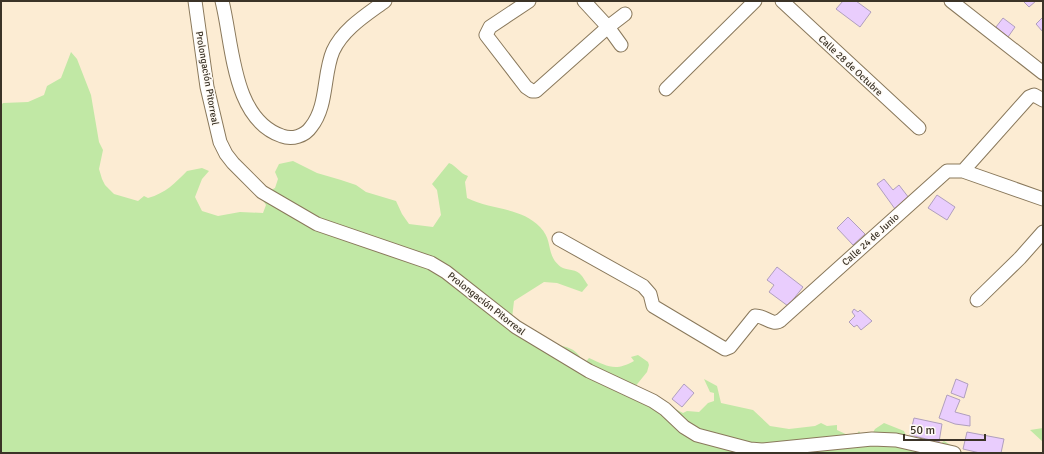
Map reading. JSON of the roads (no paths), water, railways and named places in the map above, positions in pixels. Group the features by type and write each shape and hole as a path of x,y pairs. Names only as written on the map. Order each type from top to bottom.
{"street":[{"name":"Prolongación Pitorreal","path":"195,1 212,116 226,154 262,192 293,211 335,231 431,263 446,272 497,313 541,343 590,371 652,401 665,409 684,427 697,435 750,449 762,450 872,439 896,440 954,453"},
{"path":"222,1 238,82 251,111 270,131 283,137 293,138 303,134 312,127 317,116 332,53 340,40 362,18 385,1"},
{"path":"529,1 490,27 487,30 486,35 526,87 532,91 536,91 608,27 625,14"},
{"path":"584,1 608,27 621,45"},
{"path":"666,89 755,1"},
{"name":"Calle 28 de Octubre","path":"782,1 919,128"},
{"path":"951,1 1043,73"},
{"path":"1043,100 1034,95 1029,97 963,171 1043,199"},
{"name":"Calle 24 de Junio","path":"559,239 643,286 650,294 653,306 725,349 730,347 755,316 760,316 772,322 779,322 943,174 950,170 963,171"},
{"path":"977,300 1020,258 1043,232"}]}
